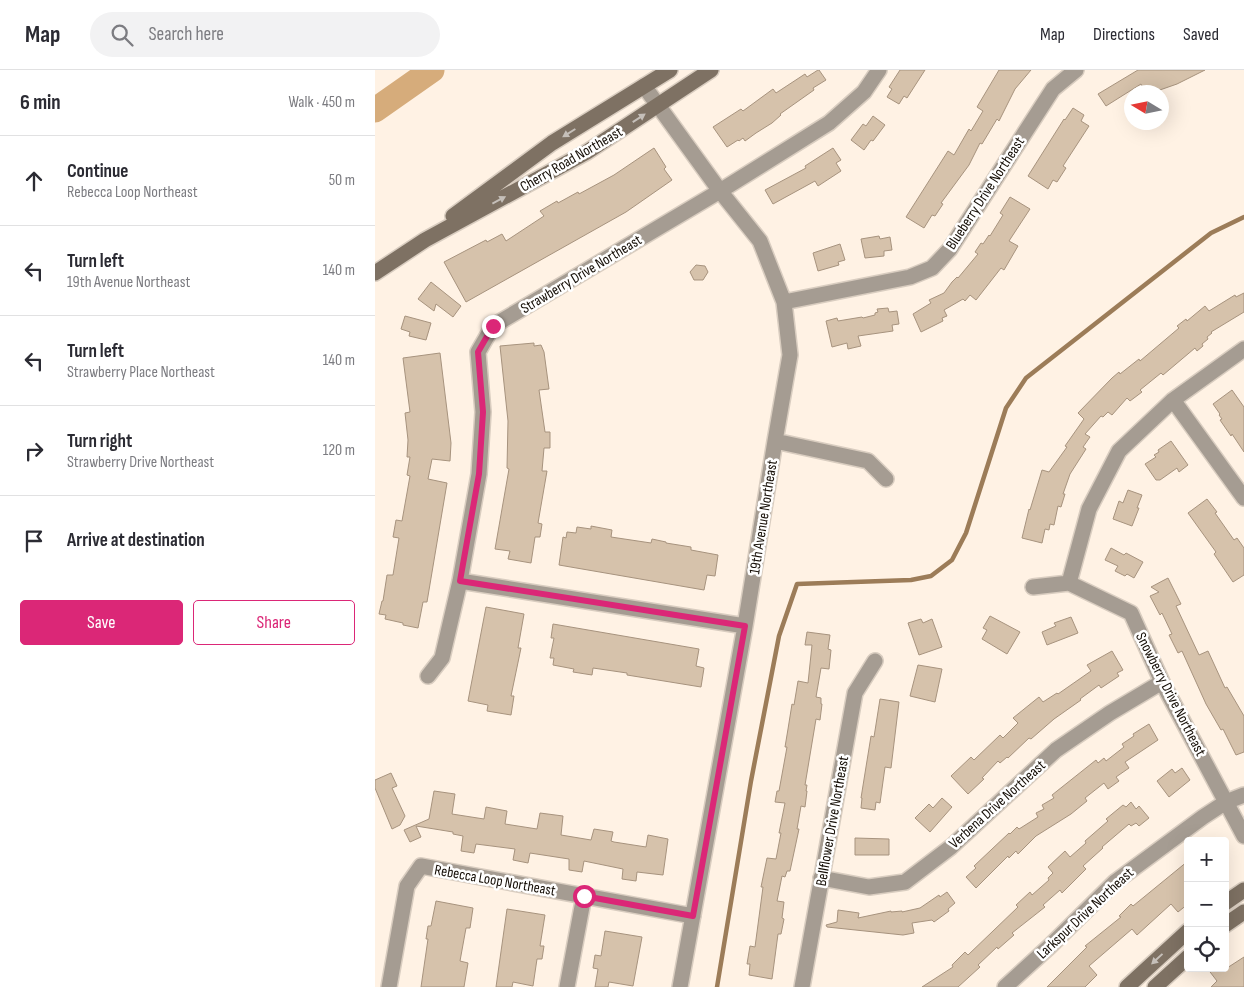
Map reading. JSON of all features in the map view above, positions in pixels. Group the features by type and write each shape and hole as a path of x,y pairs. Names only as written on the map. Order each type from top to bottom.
{"street":[{"name":"Cherry Road Northeast","path":"425,240 454,216 552,144 670,70"},
{"name":"Cherry Road Northeast","path":"375,272 425,240 587,152 711,70"},
{"name":"Strawberry Drive Northeast","path":"428,676 442,658 460,581 479,474 483,412 478,352 493,326 720,191 829,123 865,92 879,70"},
{"name":"Blueberry Drive Northeast","path":"784,302 910,277 931,268 950,249 1053,89 1077,70"},
{"name":"19th Avenue Northeast","path":"644,86 720,191 760,241 784,302 790,355 745,626 680,987"},
{"path":"1033,587 1069,583 1089,509 1119,451 1173,400 1244,349"},
{"path":"1173,400 1244,498"},
{"path":"775,441 868,461 886,479"},
{"path":"460,581 745,626"},
{"name":"Snowberry Drive Northeast","path":"1069,583 1131,613 1162,682 1244,836"},
{"name":"Bellflower Drive Northeast","path":"801,987 855,693 875,661"},
{"name":"Verbena Drive Northeast","path":"821,878 869,887 905,882 951,847 1056,750 1110,713 1162,682"},
{"name":"Larkspur Drive Northeast","path":"1005,987 1115,882 1203,817 1226,802 1244,795"},
{"name":"Rebecca Loop Northeast","path":"389,987 407,886 421,866 693,916"},
{"path":"1229,900 1244,890"},
{"path":"567,987 584,896"},
{"path":"1229,922 1244,912"},
{"path":"1127,987 1184,935"},
{"path":"1155,987 1184,961"}],"building":[{"path":"818,70 826,80 780,114 772,123 745,141 743,138 727,147 713,127 741,109 743,111 773,89 776,93 805,74 807,77"},
{"path":"900,70 925,70 907,98 904,96 899,104 887,97 892,89 889,87"},
{"path":"999,70 1031,70 1015,89 999,121 997,119 982,144 980,143 969,165 941,203 943,204 935,216 932,215 924,228 906,217 948,151 954,155 969,129 971,131 983,111 977,107"},
{"path":"1138,70 1205,70 1169,87 1169,85 1124,85 1124,95 1106,106 1098,94"},
{"path":"1073,108 1084,115 1081,121 1089,126 1063,166 1066,168 1057,182 1053,180 1048,189 1028,176"},
{"path":"873,116 885,125 864,150 851,140 863,124 866,126"},
{"path":"654,148 666,167 664,169 672,180 626,212 466,302 444,262 486,240 487,242 502,234 506,241 544,216 540,211 557,201 558,203 578,192 579,194 614,175"},
{"path":"833,148 841,160 836,163 841,171 818,186 815,181 773,204 765,190 806,168 805,166"},
{"path":"1010,197 1030,209 1009,241 1018,246 1004,270 1001,268 976,300 970,295 965,301 963,299 944,310 947,316 942,318 943,321 921,332 913,314 931,303 929,300 944,293 978,254 975,252 981,243 983,244 990,236 1003,215 1000,213"},
{"path":"879,236 880,239 890,237 892,250 884,251 884,256 865,258 861,239"},
{"path":"840,244 845,260 838,262 839,265 818,271 813,253"},
{"path":"696,265 705,266 708,272 703,280 694,280 690,272"},
{"path":"431,282 461,306 453,317 436,304 434,311 418,299"},
{"path":"1244,293 1244,312 1211,332 1207,337 1208,339 1202,344 1203,346 1197,351 1195,348 1163,375 1161,373 1130,401 1127,398 1112,415 1108,412 1103,417 1101,416 1085,434 1090,437 1083,447 1086,449 1070,474 1061,507 1058,506 1054,525 1050,524 1049,530 1045,529 1042,543 1022,538 1042,470 1049,472 1067,447 1065,446 1084,419 1078,413 1112,378 1139,359 1140,361 1179,328 1177,326 1186,319 1187,321 1205,306 1209,311 1235,295 1236,297"},
{"path":"888,308 889,312 897,311 899,324 892,325 893,331 858,336 861,346 848,349 847,343 832,347 826,321 837,318 838,321 863,318 875,315 878,312 877,309"},
{"path":"405,316 431,323 426,340 409,336 410,332 401,329"},
{"path":"534,343 534,346 541,345 544,352 549,389 539,390 545,432 550,432 550,448 544,448 542,471 547,471 538,523 542,524 540,537 535,537 531,563 508,559 510,551 495,549 509,469 507,468 508,421 500,346"},
{"path":"440,353 451,443 450,461 432,459 428,479 447,483 427,602 423,602 418,628 385,619 386,615 379,614 387,575 393,575 399,538 393,537 396,520 402,521 410,476 407,475 410,457 407,457 408,440 405,413 410,412 403,358"},
{"path":"1232,390 1244,407 1244,452 1220,420 1222,419 1220,414 1213,404"},
{"path":"1171,441 1188,465 1179,472 1177,468 1160,480 1156,480 1145,464 1156,457 1154,455 1159,452 1158,450"},
{"path":"1128,490 1142,495 1132,526 1113,519 1119,501 1123,503"},
{"path":"1207,499 1234,540 1237,538 1244,548 1244,575 1233,582 1214,554 1216,552 1188,513"},
{"path":"591,526 612,530 611,537 651,543 652,539 691,547 691,550 718,555 715,576 707,575 704,590 559,565 563,537 566,538 567,532 576,533 577,527 591,529"},
{"path":"1111,548 1143,562 1134,578 1115,571 1118,566 1105,560"},
{"path":"1168,578 1181,604 1176,606 1199,655 1208,651 1225,688 1227,687 1244,716 1244,752 1236,755 1223,729 1221,730 1206,704 1182,651 1178,653 1169,635 1172,634 1162,613 1160,615 1150,596 1159,592 1151,587"},
{"path":"486,607 524,614 518,648 521,648 511,696 514,696 511,715 487,711 488,705 468,701"},
{"path":"990,616 1020,632 1007,654 982,639 987,630 983,628"},
{"path":"1071,617 1078,633 1047,645 1042,632 1056,626 1054,623"},
{"path":"921,619 923,623 932,619 942,647 919,655 908,623"},
{"path":"553,624 699,649 696,666 704,668 701,687 593,668 592,675 573,672 574,669 553,665 554,658 550,658 554,638 551,638"},
{"path":"807,632 830,635 828,649 831,650 829,669 821,668 816,697 821,698 822,704 820,720 816,719 805,785 807,785 807,791 805,807 801,806 797,829 799,829 790,871 787,871 785,877 782,876 777,901 784,902 782,918 784,919 781,934 778,934 772,979 749,975 750,964 747,964 750,946 755,947 763,887 761,887 767,858 776,859 781,833 779,833 785,803 775,802 777,791 779,791 792,704 794,705 798,681 808,683 812,645 805,645"},
{"path":"1112,651 1123,670 1117,673 1119,676 1101,688 1099,685 1031,739 1029,738 1008,758 1000,763 998,761 982,778 984,779 968,794 951,776 971,757 974,760 1000,735 1003,738 1018,723 1013,718 1039,697 1043,702 1058,694 1091,671 1087,665"},
{"path":"918,665 942,669 935,702 910,696"},
{"path":"880,699 899,702 891,768 885,767 880,803 876,802 875,810 861,808 861,798 871,736 874,737"},
{"path":"1149,724 1158,740 1125,762 1129,768 1116,777 1119,781 1108,789 1104,783 1085,798 1087,801 1071,814 1036,836 1018,854 1016,851 1009,858 1008,856 976,888 966,877 976,868 974,866 1009,833 1038,817 1036,813 1044,809 1042,805 1054,798 1052,795 1096,760 1098,763 1104,758 1106,761 1124,747 1122,744 1134,736 1133,734"},
{"path":"1182,768 1190,780 1169,797 1157,781 1172,769 1175,773"},
{"path":"391,773 397,786 392,788 405,816 400,825 392,829 375,788 375,780"},
{"path":"434,791 455,794 452,814 484,819 486,807 507,811 505,824 537,829 540,813 563,816 561,835 591,840 594,829 613,832 611,841 646,847 648,835 668,839 663,875 637,872 636,881 622,879 623,869 584,861 582,872 569,870 569,859 530,853 528,863 513,860 515,849 476,844 474,853 461,851 463,836 453,834 453,832 416,826 421,837 410,842 404,830 429,819"},
{"path":"942,798 952,807 930,832 915,818 929,804 933,808"},
{"path":"1131,802 1136,809 1139,806 1149,818 1139,826 1136,823 1131,826 1129,824 1102,847 1083,866 1086,869 1062,893 1060,890 1043,905 1045,907 1012,933 1014,935 998,949 997,947 978,965 980,967 958,987 922,987 953,967 952,965 965,952 968,955 1018,907 1016,905 1030,892 1032,895 1049,880 1048,878 1053,873 1048,867 1065,851 1070,857 1108,821 1106,819 1123,805 1126,807"},
{"path":"855,838 889,839 889,855 855,855"},
{"path":"1184,864 1184,907 1178,912 1171,904 1137,935 1132,929 1089,966 1097,975 1085,987 1047,987 1087,947 1085,946 1121,917 1119,916 1131,904 1133,906"},
{"path":"947,892 955,903 948,909 949,911 934,922 932,920 912,923 914,933 903,935 827,927 826,925 837,922 838,910 859,913 858,918 891,911 902,912 920,908"},
{"path":"436,901 473,908 470,928 466,928 460,961 468,963 464,987 421,987 428,926 431,926"},
{"path":"507,909 545,915 540,946 544,946 542,959 537,959 533,986 513,982 512,987 496,987"},
{"path":"605,931 642,937 633,986 609,982 608,987 595,987 598,969 593,968 595,955 601,956"},
{"path":"1244,957 1244,987 1211,987 1217,981 1210,972 1229,972 1229,967"}],"waterway":[{"path":"375,110 432,70"},
{"path":"717,987 751,781 779,636 797,584 911,580 931,576 952,560 966,533 1006,408 1026,378 1211,233 1244,217"}],"route":[{"path":"493,326 478,352 483,412 479,474 460,581 745,626 693,916 584,896"}]}
